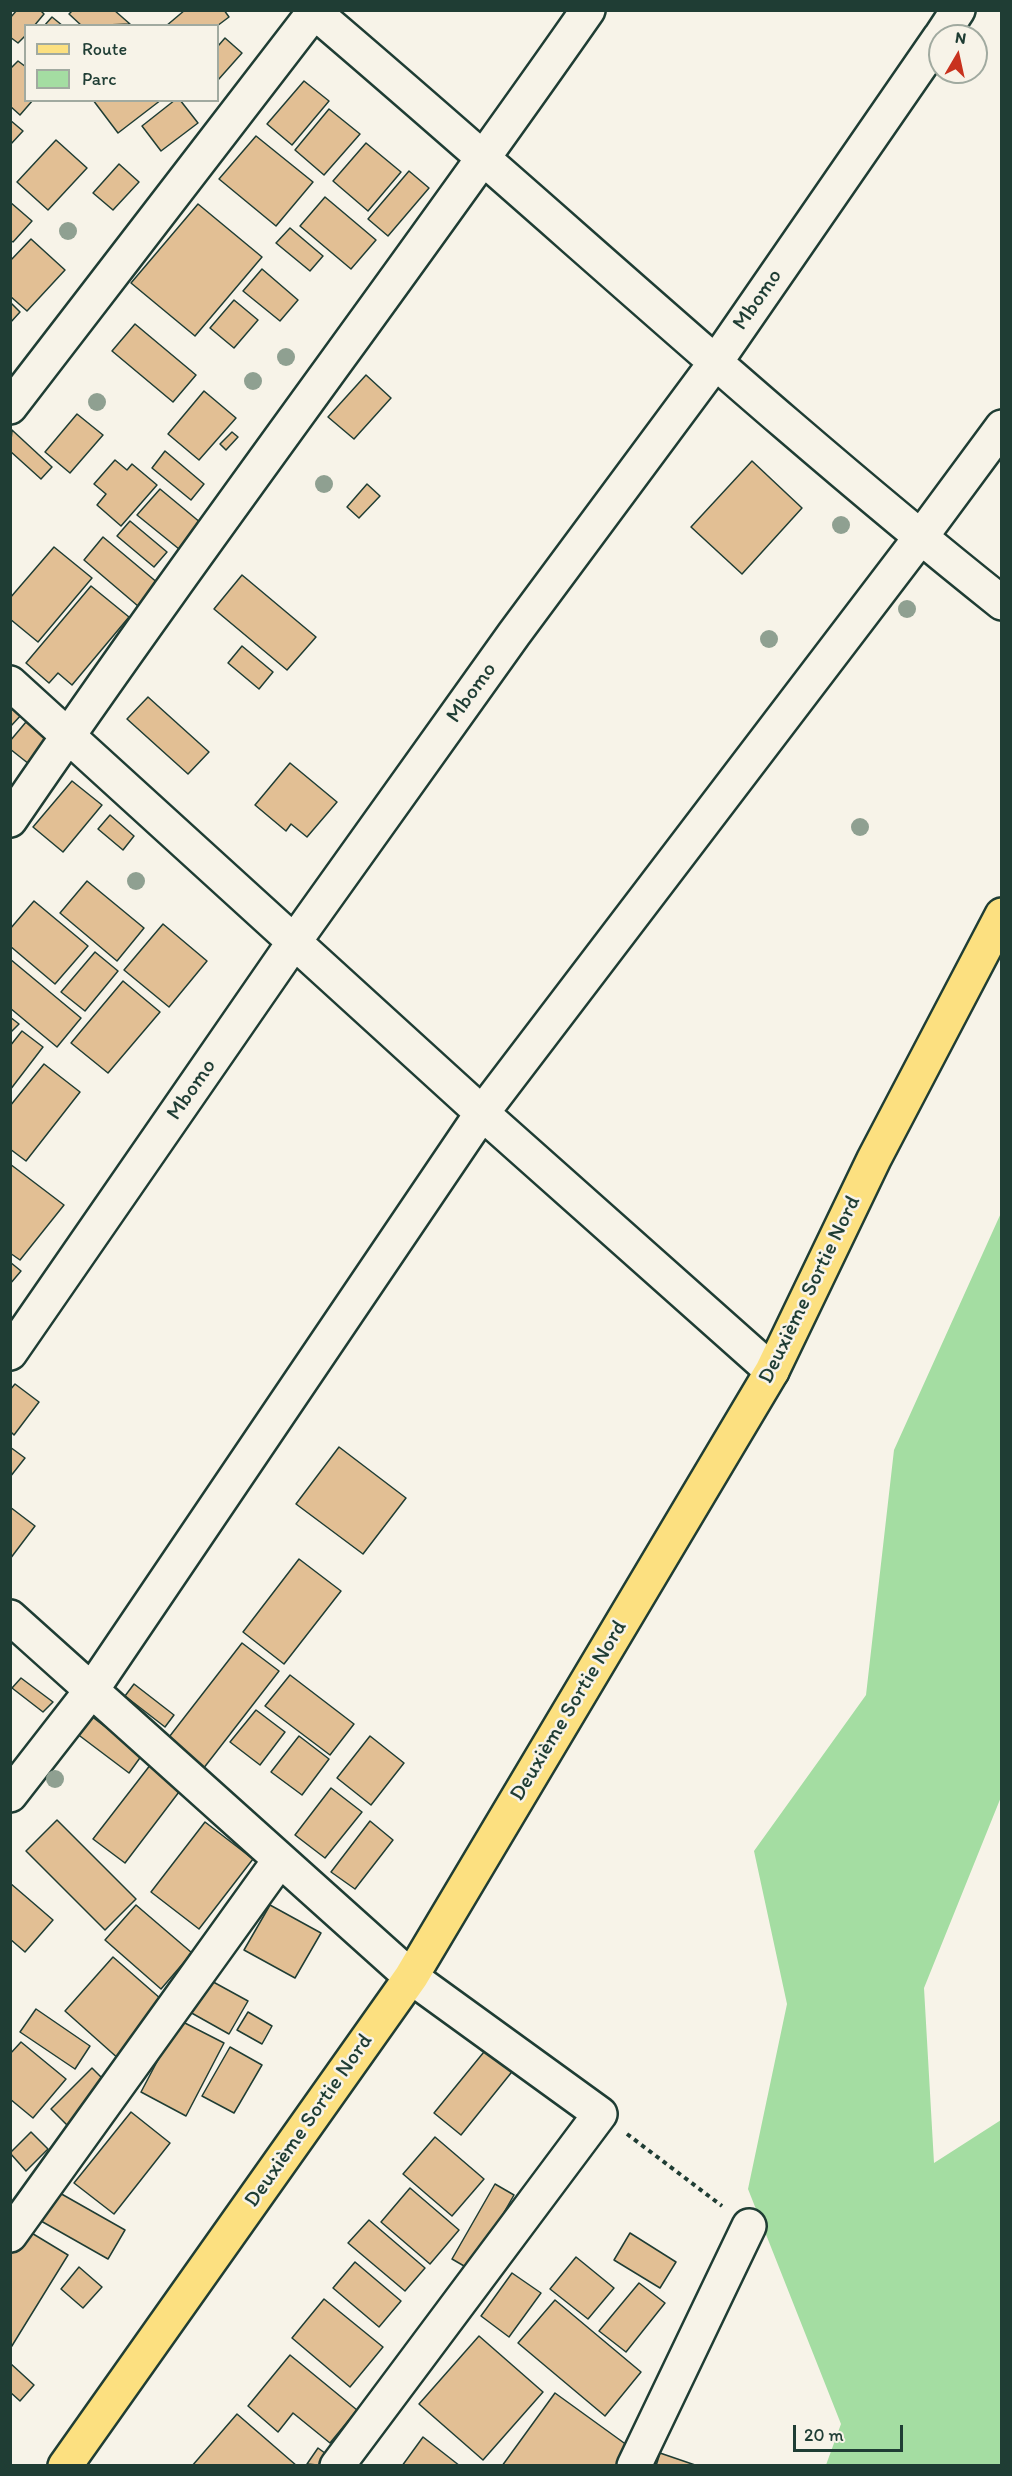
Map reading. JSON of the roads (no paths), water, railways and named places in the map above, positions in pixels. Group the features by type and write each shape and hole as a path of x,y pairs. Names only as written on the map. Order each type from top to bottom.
{"main road":[{"name":"Deuxième Sortie Nord","path":"65,2466 411,1977 772,1371 874,1159 1002,915"}],"street":[{"path":"10,820 67,737 484,159 588,10"},
{"name":"Mbomo","path":"948,24 958,10"},
{"path":"10,407 313,11 715,363 920,538 1002,603"},
{"name":"Mbomo","path":"10,1353 294,942 514,634 715,363 928,53"},
{"path":"10,1796 91,1691 482,1113 1002,427"},
{"path":"10,682 67,737 482,1113 772,1371"},
{"path":"10,1617 279,1861 411,1977 600,2114 337,2466"},
{"path":"10,2235 279,1861"},
{"path":"634,2466 749,2226"}]}
